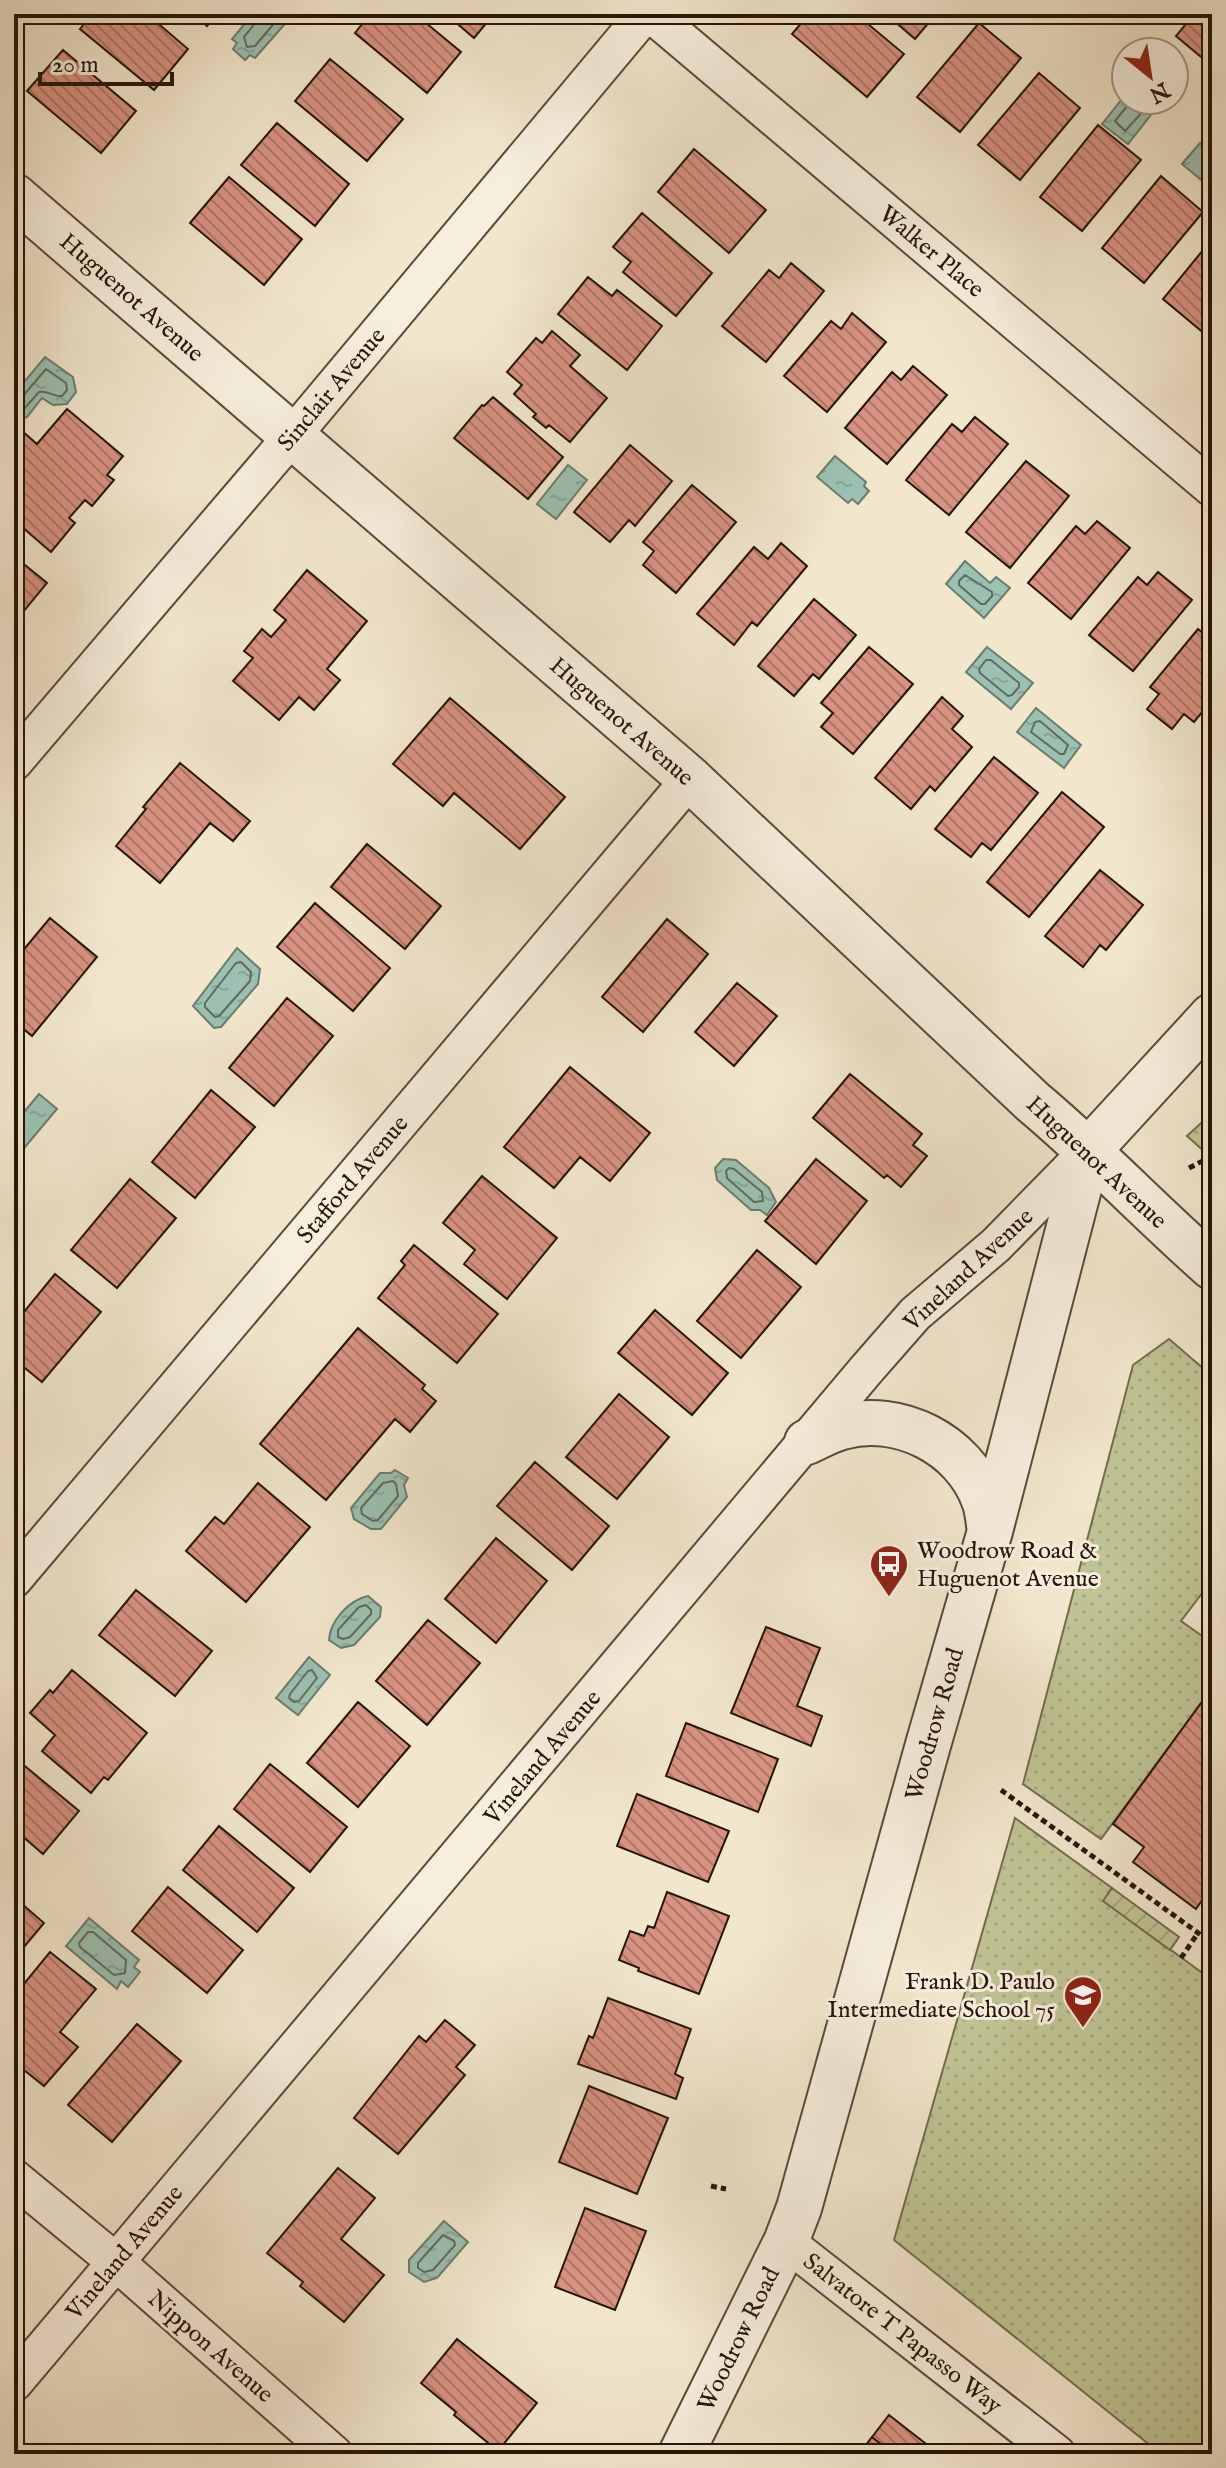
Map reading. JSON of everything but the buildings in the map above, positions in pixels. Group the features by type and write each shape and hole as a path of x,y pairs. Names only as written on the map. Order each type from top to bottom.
{"street":[{"name":"Sinclair Avenue","path":"14,762 293,435 645,14"},
{"name":"Walker Place","path":"651,14 1212,488"},
{"name":"Huguenot Avenue","path":"14,196 690,779 1212,1267"},
{"name":"Stafford Avenue","path":"14,1579 690,779"},
{"name":"Woodrow Road","path":"681,2454 786,2242 799,2208 990,1531 1089,1150 1212,1016"},
{"name":"Vineland Avenue","path":"14,2383 866,1370 915,1314 1028,1214 1089,1150"},
{"path":"807,1442 841,1427 876,1422 922,1433 946,1448 971,1475 984,1501 990,1531"},
{"name":"Nippon Avenue","path":"14,2178 116,2262 334,2454"},
{"name":"Salvatore T Papasso Way","path":"786,2242 1057,2454"}],"path":[{"path":"1189,1168 1212,1156"},
{"path":"1001,1790 1212,1943"},
{"path":"1181,1958 1198,1933"},
{"path":"711,2186 726,2189"}],"shaded area":[{"path":"1212,1113 1212,1150 1206,1153 1187,1136"},
{"path":"1169,1339 1212,1376 1212,1580 1181,1621 1212,1643 1212,1688 1101,1839 1023,1784 1133,1365"},
{"name":"Frank D. Paulo Intermediate School 75","path":"1015,1818 1112,1888 1104,1901 1212,1980 1212,2454 1161,2454 894,2240"},
{"path":"1112,1888 1179,1937 1170,1950 1103,1901"}],"water":[{"path":"253,14 288,14 291,17 255,58 250,55 245,60 233,49 237,43 232,39"},
{"path":"1110,114 1150,116 1128,144 1102,124"},
{"path":"1200,143 1212,153 1212,189 1182,164"},
{"path":"45,357 73,377 76,392 67,404 53,405 42,398 27,417 14,420 14,394"},
{"path":"835,456 866,482 864,486 869,491 858,504 852,499 848,503 817,477"},
{"path":"568,465 587,480 556,519 537,504"},
{"path":"965,561 990,583 996,577 1010,588 984,618 946,584"},
{"path":"987,647 1033,683 1011,709 966,672"},
{"path":"1036,708 1081,745 1064,768 1017,732"},
{"path":"237,948 260,969 258,984 221,1027 214,1028 193,1006"},
{"path":"39,1094 57,1109 20,1153 14,1148 14,1124"},
{"path":"723,1159 736,1160 769,1188 776,1202 767,1215 760,1210 751,1210 717,1180 715,1168"},
{"path":"395,1470 408,1478 404,1485 407,1497 381,1529 371,1529 354,1519 351,1508 380,1473"},
{"path":"368,1596 381,1607 380,1617 354,1645 341,1648 329,1640 342,1612"},
{"path":"309,1657 330,1675 298,1715 276,1698"},
{"path":"89,1918 139,1960 134,1967 140,1972 128,1987 121,1981 117,1989 66,1946"},
{"path":"444,2221 468,2242 437,2278 424,2282 409,2272 409,2260"}],"place":[{"name":"Woodrow Road & Huguenot Avenue","path":"889,1598"},
{"name":"Frank D. Paulo Intermediate School 75","path":"1083,2029"}]}
